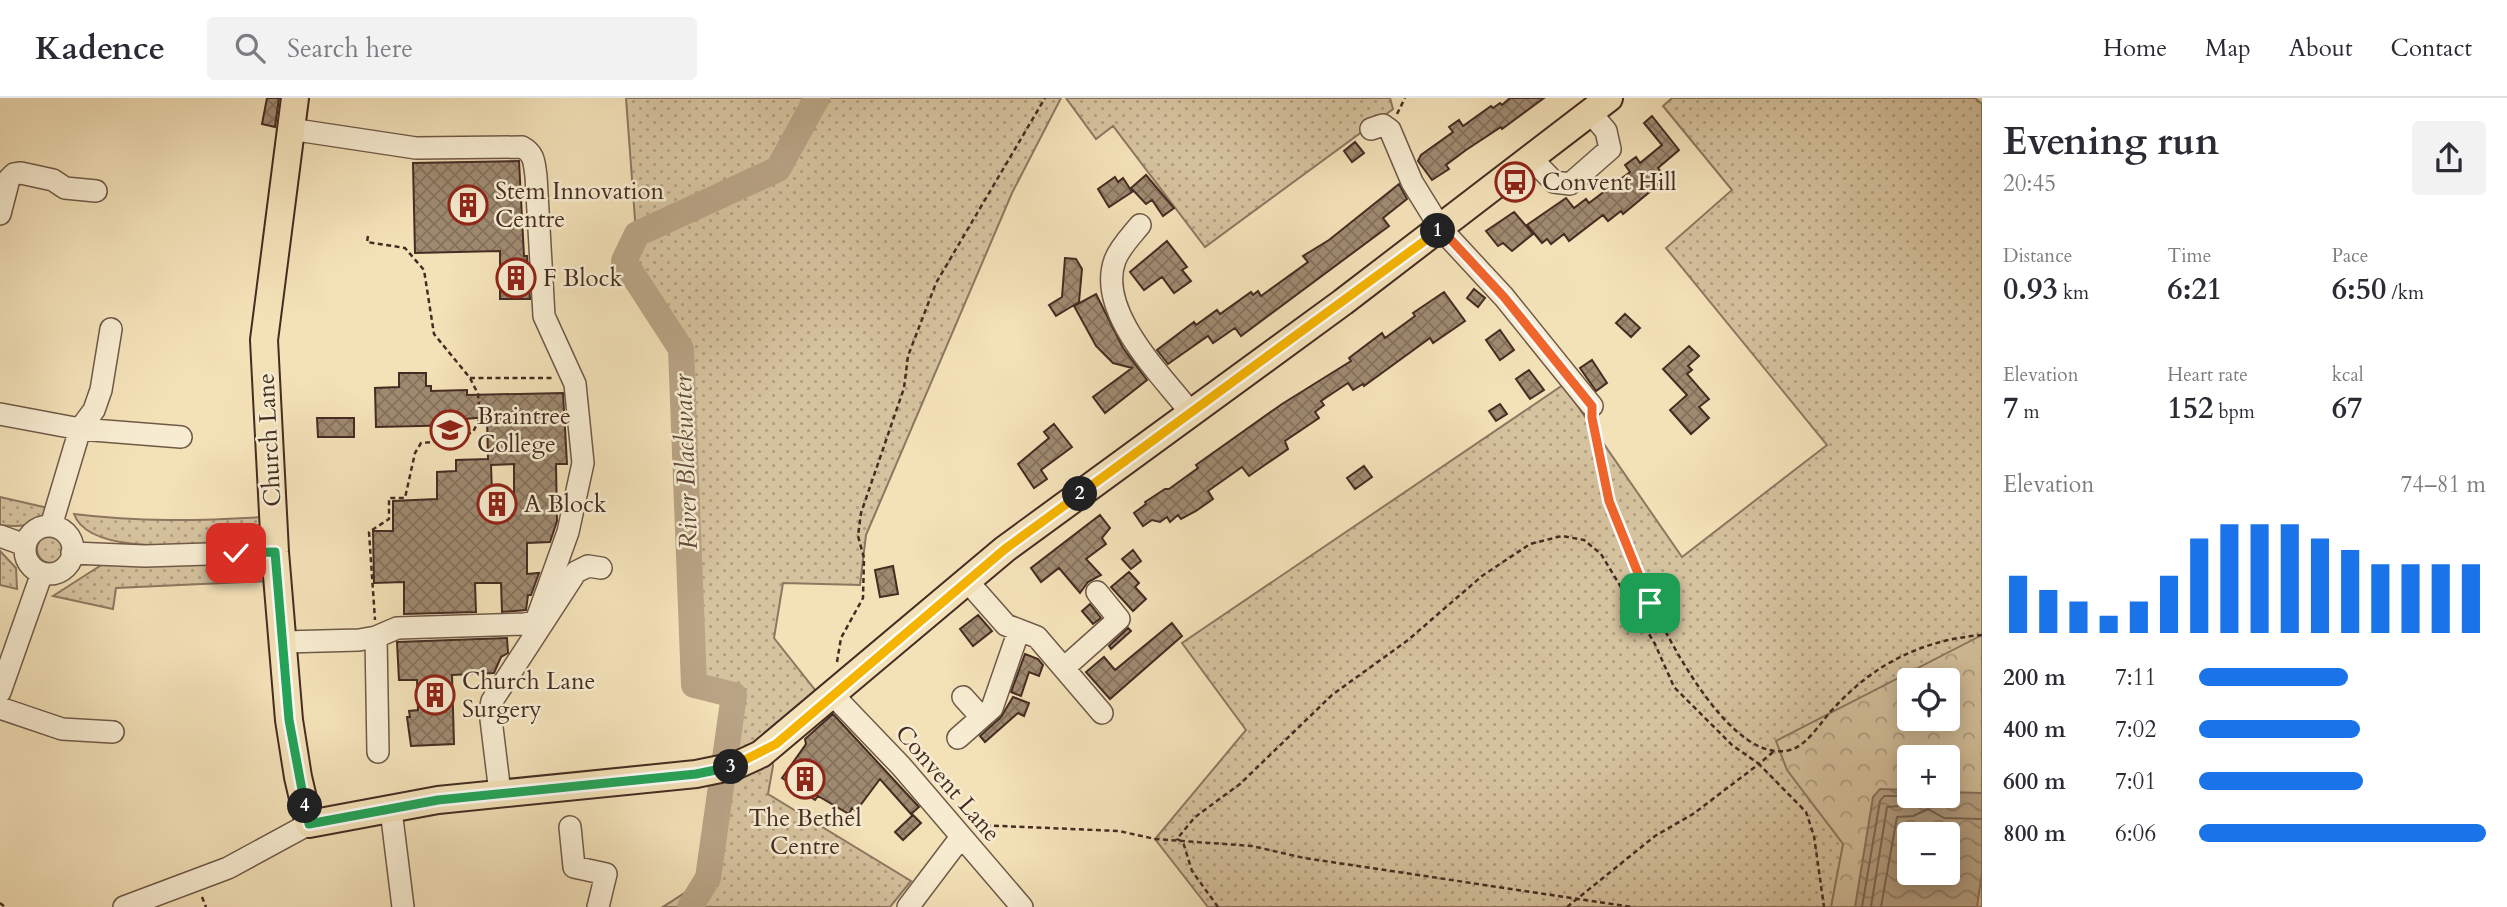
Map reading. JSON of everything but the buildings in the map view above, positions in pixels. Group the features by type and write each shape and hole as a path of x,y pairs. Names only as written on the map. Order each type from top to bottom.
{"main road":[{"name":"Church Lane","path":"295,98 264,340 275,552 289,720 309,824"},
{"path":"309,824 438,800 696,774 735,766 761,754 833,683 968,582 1005,549 1441,229 1600,105"}],"street":[{"path":"1532,159 1554,182 1570,184 1608,154 1610,149 1600,105"},
{"path":"1371,128 1383,125 1390,130 1412,183 1441,229 1504,297 1592,406"},
{"path":"284,642 376,637 397,628 525,624 536,621 568,532 583,463 573,378 544,316 536,176 534,157 529,151 522,147 416,148 290,129"},
{"path":"2,212 9,179 21,173 53,180 65,188 96,191"},
{"path":"1140,225 1116,258 1111,289 1115,307 1130,333 1191,413"},
{"path":"51,526 80,429 94,410 101,390 111,329"},
{"path":"0,414 80,429 181,437"},
{"path":"51,526 67,535 72,553 62,570 42,573 28,562 25,545 34,531 51,526"},
{"path":"0,536 25,545"},
{"path":"72,553 145,556 275,552"},
{"path":"500,793 490,711 492,701 576,572 588,566 601,568"},
{"path":"0,692 42,573"},
{"path":"968,582 1006,625 1037,637 1102,713"},
{"path":"1064,668 1119,619 1097,592"},
{"path":"958,738 992,708 1019,630"},
{"path":"376,637 379,752"},
{"name":"Convent Lane","path":"833,683 1022,907"},
{"path":"962,697 981,717"},
{"path":"0,708 60,733 113,732"},
{"path":"391,810 403,907"},
{"path":"124,907 228,868 309,824"},
{"path":"570,827 574,867 606,874 598,907"},
{"path":"908,907 961,837"}],"path":[{"path":"833,683 841,638 863,598 864,558 858,536 861,513 904,388 908,356 936,283 1045,98"},
{"path":"368,236 368,243 405,248 424,270 434,334 470,378 478,394 480,418 472,432 453,440 421,443 417,446 405,498 390,498 389,519 369,531 376,637"},
{"path":"470,378 573,378"},
{"path":"1592,406 1592,418 1609,501 1650,603 1674,648 1720,714 1751,743 1773,752"},
{"path":"1177,839 1195,817 1240,784 1332,695 1408,640 1482,576 1530,544 1562,536 1584,540 1601,554 1655,644 1674,687 1732,745 1759,764 1806,812 1814,836 1824,907"},
{"path":"1567,907 1655,836 1693,814 1773,752 1799,746 1869,673 1906,653 1982,635"},
{"path":"961,837 973,825 1081,828 1252,846 1304,858 1632,907"},
{"path":"1177,839 1183,842 1192,871 1218,907"},
{"path":"0,903 5,907"}],"green space":[{"path":"626,98 1061,98 1012,193 866,535 860,585 783,583 774,638 819,695 771,744 773,766 768,794 911,881 890,907 663,907 708,878 734,696 694,685 681,350 624,261 636,233"},
{"path":"1066,98 1390,98 1393,109 1205,247 1113,126 1096,139"},
{"path":"1672,98 1975,98 1982,104 1982,907 1208,907 1155,839 1246,730 1182,643 1563,385 1682,557 1827,445 1666,248 1732,190 1663,106"},
{"path":"0,497 48,508 44,515 33,523 21,526 0,525"},
{"path":"74,514 169,520 264,517 259,532 252,538 236,543 172,546 122,542 100,537 84,528"},
{"path":"51,535 61,539 65,549 61,559 51,563 41,559 37,549 41,539"},
{"path":"0,551 16,568 17,589 0,585"},
{"path":"254,561 263,569 268,581 116,588 113,609 53,596 103,564"},
{"path":"1982,635 1982,907 1831,907 1843,844 1787,770 1776,741 1897,679 1897,731 1960,731 1960,668 1918,668"},
{"path":"708,878 690,907 663,907"}],"water":[{"path":"1880,789 1897,790 1897,808 1960,808 1960,792 1982,793 1982,873 1977,907 1855,907 1873,797"}],"waterway":[{"name":"River Blackwater","path":"690,907 708,878 734,695 694,685 681,349 624,261 637,234 778,169 817,98"}],"place":[{"name":"Convent Hill","path":"1515,182"},
{"name":"Stem Innovation Centre","path":"468,205"},
{"name":"F Block","path":"516,278"},
{"name":"Braintree College","path":"450,430"},
{"name":"A Block","path":"497,504"},
{"name":"Church Lane Surgery","path":"435,695"},
{"name":"The Bethel Centre","path":"805,779"}],"route":[{"path":"236,553 275,552 289,720 309,824 438,800 696,774 735,766 776,744 1005,549 1441,229 1504,297 1592,406 1592,418 1609,501 1650,603"}]}
